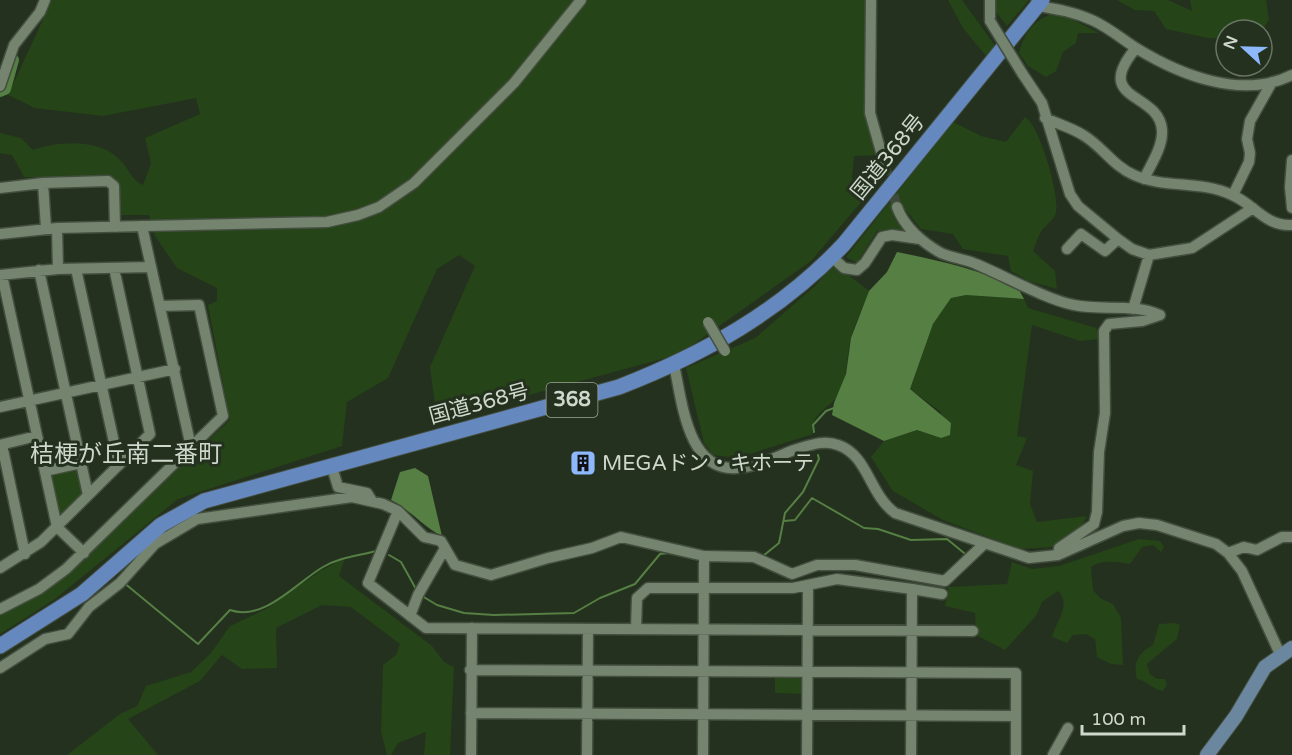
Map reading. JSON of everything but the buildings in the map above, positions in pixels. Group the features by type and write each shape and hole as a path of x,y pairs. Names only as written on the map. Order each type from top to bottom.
{"highway":[{"name":"国道368号","path":"0,646 82,594 147,536 176,514 222,495 608,390 674,365 746,326 790,294 832,257 1038,2"}],"main road":[{"path":"1207,755 1236,716 1265,667 1286,651"}],"street":[{"path":"0,86 10,52 40,12 45,0"},
{"path":"0,234 51,228 327,222 358,215 388,202 414,183 514,82 581,0"},
{"path":"871,0 870,113 885,166"},
{"path":"990,0 990,21 1042,103 1070,194 1078,206 1118,239 1132,249 1149,255 1192,248 1253,208"},
{"path":"1038,2 1093,21 1174,68 1218,83 1236,85 1272,82 1292,75"},
{"path":"1136,48 1120,71 1120,81 1132,98 1154,113 1162,130 1160,146 1144,179"},
{"path":"1233,195 1249,162 1247,139 1250,121 1272,82"},
{"path":"1045,118 1084,136 1116,165 1144,179 1158,184 1190,183 1233,195 1270,221 1292,225"},
{"path":"1292,160 1292,208"},
{"path":"0,188 43,183 108,181 114,186 115,227"},
{"path":"43,183 58,269"},
{"path":"897,207 901,218 920,238 940,252 967,260 1070,304 1093,308 1148,310 1160,315 1142,321 1109,324 1104,331 1105,412 1099,452 1097,512 1094,524 1059,548 1058,555"},
{"path":"142,226 191,447"},
{"path":"1067,249 1081,234 1105,251 1118,239"},
{"path":"832,257 844,268 857,270 866,263 882,237 892,235 920,238"},
{"path":"1133,309 1149,255"},
{"path":"84,553 57,527 1,275 39,270 151,267"},
{"path":"0,568 25,554 57,527 150,434 114,268"},
{"path":"76,269 119,465"},
{"path":"39,270 88,495"},
{"path":"0,609 53,579 84,553 223,416 199,305 160,306"},
{"path":"708,322 725,351"},
{"path":"674,365 694,443 700,453 713,464 740,468 811,444 839,445 857,457 879,499 895,513 983,545 1029,558 1058,555 1123,526 1147,523 1216,543 1228,553 1242,571 1286,651"},
{"path":"0,407 174,369"},
{"path":"25,554 1,445 37,436"},
{"path":"45,471 81,463"},
{"path":"331,465 338,487 367,493 372,501"},
{"path":"0,668 45,639 68,634 89,607 122,580 155,544 197,519 352,497 372,501 398,512 423,537 441,541 444,550 455,565 491,575 592,548 617,537 704,559 758,559 792,574 817,565 855,565 945,581 983,545"},
{"path":"398,512 368,583 426,628 973,631"},
{"path":"1228,553 1244,547 1257,550 1282,537 1292,537"},
{"path":"410,616 420,592 444,550"},
{"path":"703,755 704,559"},
{"path":"636,629 637,598 648,588 793,588 837,579 942,594"},
{"path":"807,755 808,585"},
{"path":"911,755 912,589"},
{"path":"471,755 472,628"},
{"path":"587,755 588,629"},
{"path":"470,670 1016,674 1016,755"},
{"path":"471,713 1015,716"},
{"path":"1053,755 1068,728"}],"shaded area":[{"path":"52,0 866,0 867,105 876,155 854,156 852,179 868,194 811,261 680,354 437,420 430,367 475,266 459,255 437,269 388,378 347,402 342,446 178,499 55,599 0,634 0,615 56,582 80,562 230,420 208,305 217,301 217,288 177,268 155,236 149,215 118,215 110,177 24,177 12,155 0,153 0,133 21,138 33,150 67,143 91,145 113,154 143,185 151,163 145,138 200,114 196,98 103,116 35,108 8,95"},
{"path":"948,0 962,0 996,47 987,57 963,28"},
{"path":"993,0 1029,0 1007,26 993,8"},
{"path":"1117,0 1168,0 1192,11 1190,0 1266,0 1269,18 1214,18 1214,38 1208,38 1166,29 1154,11 1135,10"},
{"path":"1052,14 1062,14 1099,33 1078,33 1076,43 1063,52 1056,71 1046,77 1028,66 1019,53 1030,29 1040,20"},
{"path":"1025,117 1037,133 1048,162 1056,203 1055,215 1042,230 1033,251 1055,271 1057,289 1029,281 1011,271 1008,256 963,249 953,234 921,229 904,208 893,216 903,230 877,231 857,263 846,257 953,122 981,136 1006,142"},
{"path":"897,252 958,266 1002,280 1017,286 1024,299 966,295 951,298 933,324 910,389 951,423 950,435 941,438 917,430 884,441 832,415 834,403 846,374 851,338 869,291 887,272"},
{"path":"831,267 842,270 869,291 849,345 845,378 838,396 818,415 813,426 813,434 737,458 713,455 704,443 686,368 755,338 816,285"},
{"path":"966,295 1024,299 1028,308 1096,328 1100,339 1080,341 1032,325 1017,436 1027,438 1016,465 1033,471 1030,504 1037,522 1087,516 1080,529 1054,547 1019,549 943,520 893,491 871,457 884,441 917,430 941,438 941,412 910,389 933,324 951,298"},
{"path":"80,468 83,496 63,516 58,514 49,475"},
{"path":"415,468 428,476 442,536 391,500 400,472"},
{"path":"1139,539 1160,541 1164,547 1161,552 1153,545 1142,547 1130,564 1105,562 1091,567 1093,590 1100,598 1113,604 1121,618 1123,665 1111,664 1097,657 1095,639 1086,634 1073,635 1067,643 1052,637 1064,602 1058,591 1042,602 1036,616 1005,650 976,635 975,613 945,606 948,587 1007,584 1012,562 1032,569 1059,566"},
{"path":"345,558 339,576 432,646 444,662 454,667 450,755 424,755 426,732 398,743 391,755 387,755 381,732 383,665 396,655 400,644 351,607 322,605 276,628 277,668 242,669 222,655 200,681 128,719 158,755 67,755 120,714 137,706 146,686 191,672 211,653 230,626 268,608 320,571"},
{"path":"1159,624 1180,625 1177,639 1147,664 1150,674 1157,679 1165,679 1167,685 1163,691 1137,679 1135,668 1140,655 1153,645"},
{"path":"775,674 801,674 804,678 804,694 775,693"}],"waterway":[{"path":"0,91 5,89 13,60"},
{"path":"814,432 813,425 826,411 834,408"},
{"path":"763,556 779,543 785,513 803,492 819,459 818,455"},
{"path":"784,521 795,520 812,498 864,528 878,529 911,540 947,539 964,553"},
{"path":"123,582 198,644 230,610 243,612 268,606 323,567 342,559 376,551"},
{"path":"422,596 437,605 464,613 494,615 574,613 600,598 635,584 660,554 669,553"},
{"path":"389,555 401,562 416,589"}],"tunnel":[{"path":"885,166 897,207"}],"place":[{"name":"MEGAドン・キホーテ","path":"583,463"}],"district":[{"name":"桔梗が丘南二番町","path":"126,454"}]}
